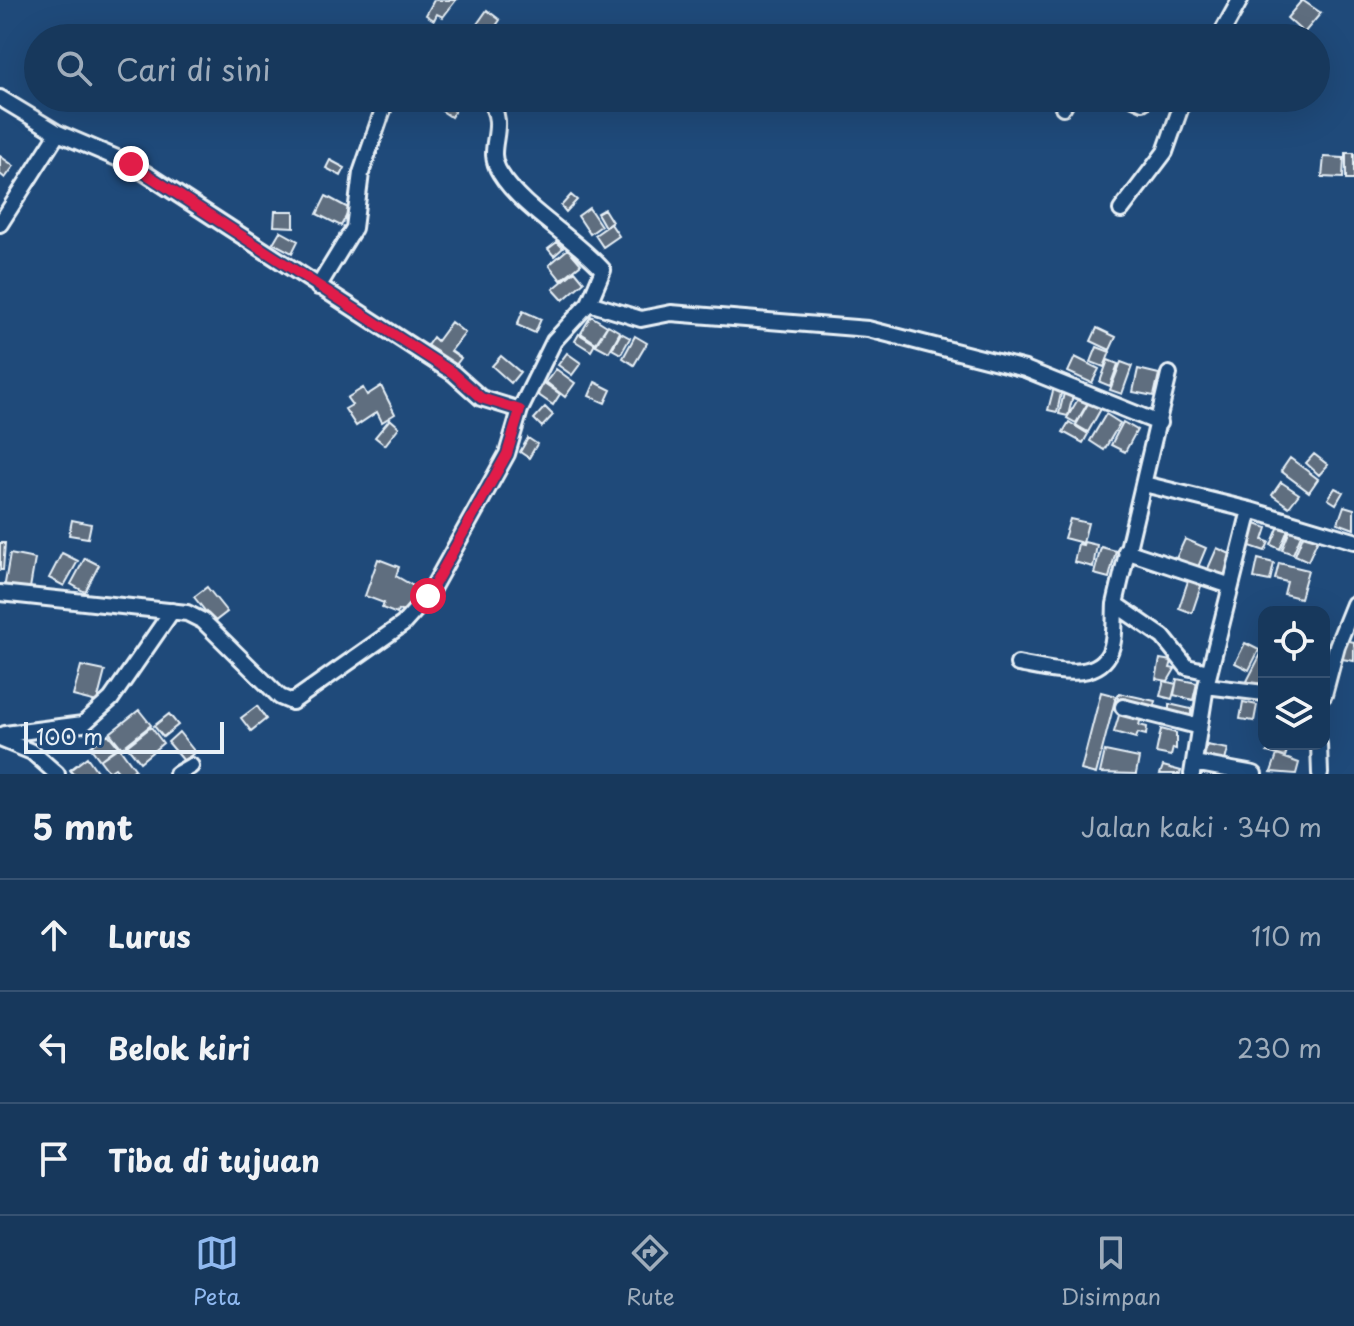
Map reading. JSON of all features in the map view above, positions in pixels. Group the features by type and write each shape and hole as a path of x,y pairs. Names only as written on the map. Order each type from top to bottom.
{"street":[{"path":"1227,24 1240,0"},
{"path":"0,98 58,133 131,164 453,373 481,398 520,410"},
{"path":"318,287 354,228 361,173 382,112"},
{"path":"0,593 172,611 203,621 280,697 296,701 416,613 507,454 520,410 554,341 589,303 603,270 581,245 519,196 499,172 494,144 500,126 497,112"},
{"path":"1121,210 1165,152 1179,112"},
{"path":"0,224 58,133"},
{"path":"589,303 641,319 671,313 868,329 1025,369 1159,423"},
{"path":"1018,664 1076,672 1101,663 1112,645 1115,604 1126,551 1169,374"},
{"path":"1144,484 1250,510 1354,541"},
{"path":"1250,510 1197,726 1193,769 1254,774"},
{"path":"1126,551 1231,586"},
{"path":"1115,604 1163,637 1187,667 1208,679 1258,692"},
{"path":"1330,680 1337,646 1354,604"},
{"path":"57,774 32,752 0,739 5,734 83,724 111,699 172,611"},
{"path":"1123,707 1197,726"},
{"path":"1319,750 1320,774"},
{"path":"177,774 191,766"}],"building":[{"path":"434,0 456,0 443,17 437,14 434,20 426,15"},
{"path":"1302,0 1321,13 1312,24 1294,24 1287,18"},
{"path":"487,10 500,20 497,24 477,24"},
{"path":"1346,153 1354,153 1354,180 1346,180"},
{"path":"0,156 14,166 5,178 0,174"},
{"path":"1324,157 1344,158 1343,178 1322,177"},
{"path":"330,160 345,168 341,176 326,168"},
{"path":"571,195 577,200 566,212 561,206"},
{"path":"326,196 350,209 341,226 317,214"},
{"path":"589,208 601,226 590,234 578,216"},
{"path":"604,209 612,222 605,227 597,213"},
{"path":"275,211 294,211 294,227 274,226"},
{"path":"611,224 619,236 603,247 595,235"},
{"path":"280,231 298,241 292,253 273,243"},
{"path":"557,242 563,248 554,256 548,249"},
{"path":"568,249 581,264 561,280 549,265"},
{"path":"575,271 584,282 563,300 553,289"},
{"path":"523,311 541,319 535,333 517,325"},
{"path":"591,316 607,326 596,343 581,333"},
{"path":"451,322 465,333 451,351 461,358 452,370 424,350 433,337 437,341"},
{"path":"608,325 620,332 609,352 596,345"},
{"path":"1097,328 1116,337 1110,350 1091,341"},
{"path":"621,333 630,338 621,354 612,349"},
{"path":"579,334 595,344 591,351 575,341"},
{"path":"635,336 647,343 634,365 623,358"},
{"path":"1097,347 1110,352 1104,367 1091,362"},
{"path":"567,353 581,363 572,375 558,365"},
{"path":"501,356 520,372 511,383 492,366"},
{"path":"1075,357 1099,369 1092,383 1068,372"},
{"path":"1108,360 1118,364 1110,386 1100,382"},
{"path":"1121,362 1132,366 1122,394 1110,390"},
{"path":"556,369 575,383 565,397 546,382"},
{"path":"1138,369 1159,374 1154,396 1133,392"},
{"path":"595,382 611,390 605,403 589,396"},
{"path":"544,383 560,394 553,405 537,394"},
{"path":"381,386 395,414 382,422 377,412 356,426 345,409 352,405 347,398 363,388 367,395"},
{"path":"1054,387 1062,389 1057,412 1048,410"},
{"path":"1065,389 1074,391 1068,416 1059,414"},
{"path":"1081,394 1090,399 1076,423 1067,418"},
{"path":"1090,400 1102,407 1088,432 1076,425"},
{"path":"545,407 553,415 542,427 534,419"},
{"path":"1106,414 1120,423 1104,450 1090,441"},
{"path":"390,419 399,427 385,445 375,437"},
{"path":"1069,422 1088,434 1083,443 1063,432"},
{"path":"1123,422 1137,430 1125,452 1111,445"},
{"path":"528,438 537,444 529,458 520,452"},
{"path":"1314,454 1328,465 1319,475 1306,463"},
{"path":"1290,458 1318,479 1309,492 1281,471"},
{"path":"1281,482 1299,494 1289,507 1272,495"},
{"path":"1335,488 1343,492 1336,504 1328,499"},
{"path":"1344,506 1354,509 1354,529 1338,523"},
{"path":"1070,519 1088,523 1083,543 1064,538"},
{"path":"72,520 91,524 88,538 69,535"},
{"path":"1281,521 1290,525 1280,549 1271,545"},
{"path":"1252,523 1267,528 1263,540 1269,542 1265,551 1244,544"},
{"path":"1292,525 1303,530 1293,554 1282,550"},
{"path":"1304,533 1318,539 1308,561 1295,555"},
{"path":"1185,539 1206,548 1196,572 1174,563"},
{"path":"1084,542 1097,545 1093,567 1074,562 1078,544 1083,545"},
{"path":"0,543 5,543 3,570 0,570"},
{"path":"1101,547 1116,551 1109,578 1094,574"},
{"path":"1217,548 1237,557 1226,582 1206,573"},
{"path":"62,553 78,561 64,586 49,578"},
{"path":"10,554 35,559 29,594 4,589"},
{"path":"85,558 99,565 85,592 71,584"},
{"path":"378,559 399,567 396,576 415,587 413,593 419,595 416,607 409,605 406,613 398,610 397,614 382,608 384,603 365,596"},
{"path":"1258,559 1274,563 1270,581 1254,578"},
{"path":"1279,563 1308,570 1300,598 1284,594 1287,582 1275,579"},
{"path":"1189,578 1202,583 1192,613 1179,608"},
{"path":"207,587 227,612 214,622 194,597"},
{"path":"1346,640 1354,642 1354,661 1342,659"},
{"path":"1245,643 1258,650 1249,670 1235,663"},
{"path":"1160,659 1172,661 1170,668 1175,669 1168,681 1156,679"},
{"path":"1258,660 1258,687 1247,681"},
{"path":"81,666 105,671 97,702 73,696"},
{"path":"1177,679 1197,683 1193,700 1174,695"},
{"path":"1164,681 1176,684 1172,699 1160,696"},
{"path":"1101,692 1116,696 1096,774 1081,770"},
{"path":"1119,693 1155,701 1153,709 1117,701"},
{"path":"1243,702 1257,705 1254,721 1240,719"},
{"path":"1169,704 1191,709 1191,718 1169,713"},
{"path":"257,706 266,719 251,731 241,718"},
{"path":"139,710 151,725 122,748 110,733"},
{"path":"1120,712 1141,718 1139,725 1147,727 1146,735 1138,733 1136,738 1114,732"},
{"path":"169,714 178,725 163,737 154,726"},
{"path":"151,727 163,743 140,762 127,746"},
{"path":"1161,729 1176,733 1176,749 1173,748 1171,756 1156,753"},
{"path":"179,732 195,752 184,761 168,742"},
{"path":"108,734 118,746 100,760 90,747"},
{"path":"1207,745 1228,749 1225,761 1204,758"},
{"path":"119,747 135,769 129,774 120,774 115,768 109,772 100,760"},
{"path":"1268,750 1287,750 1285,757"},
{"path":"1105,751 1139,758 1136,774 1100,773"},
{"path":"1277,755 1299,763 1296,774 1271,772"},
{"path":"87,757 99,774 73,774 70,770"},
{"path":"1163,766 1181,771 1180,774 1160,774"}],"route":[{"path":"131,164 453,373 481,398 500,407 520,410 507,454 428,596"}]}
